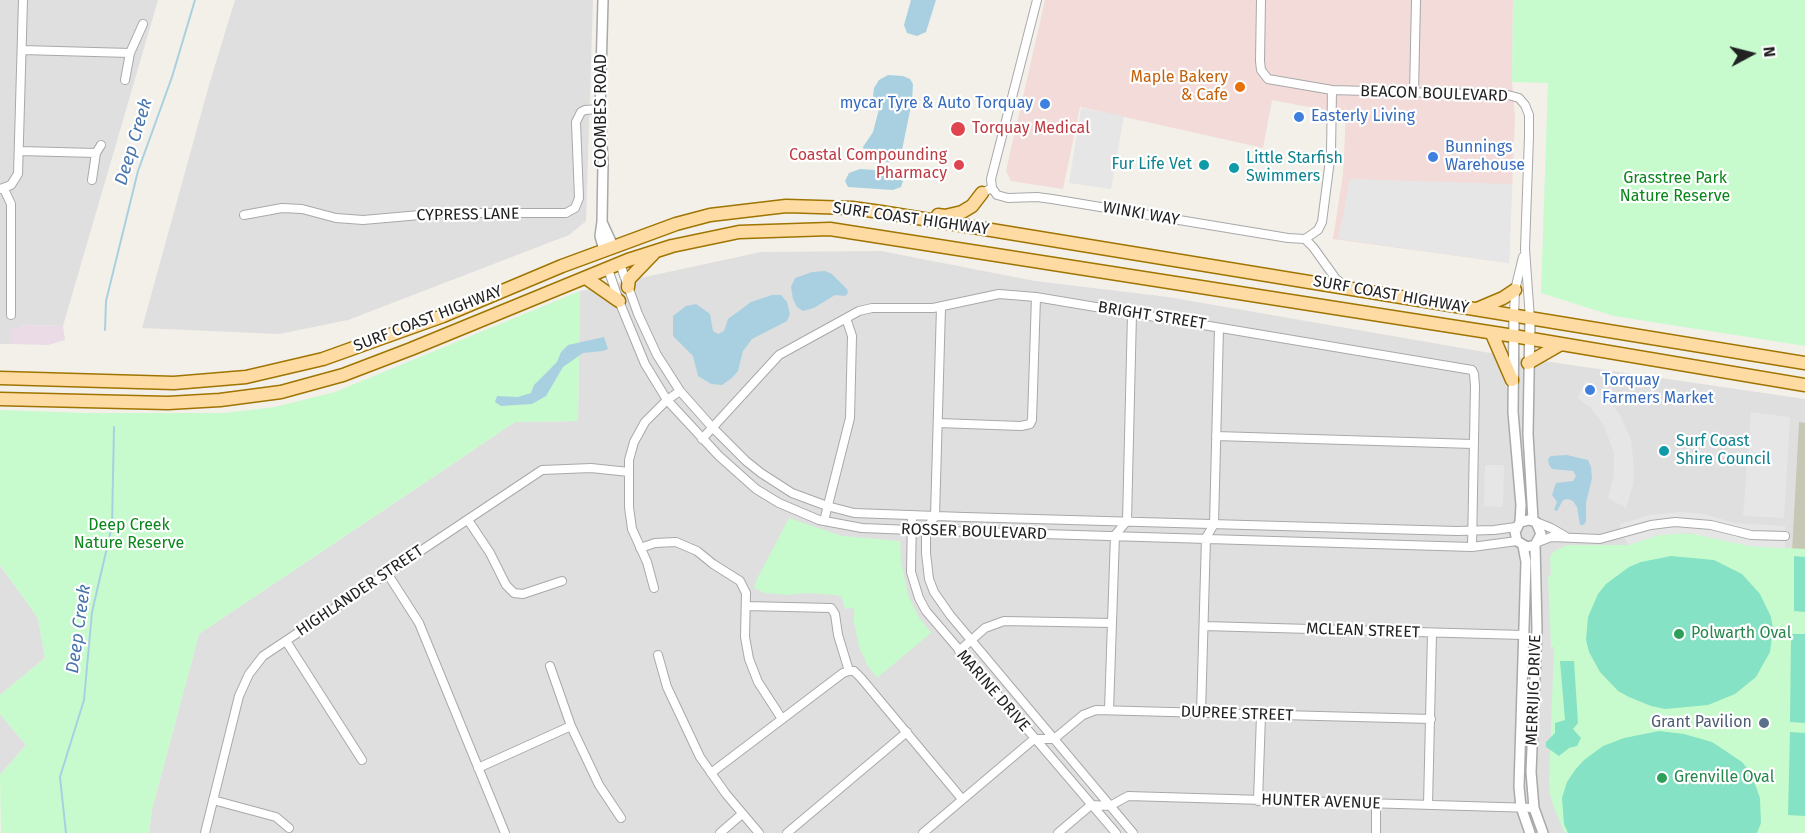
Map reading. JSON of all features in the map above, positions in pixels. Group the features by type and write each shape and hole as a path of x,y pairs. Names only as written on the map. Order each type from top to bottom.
{"main road":[{"path":"881,212 897,209 945,216 954,215 972,206 987,191"},
{"name":"SURF COAST HIGHWAY","path":"0,378 174,383 246,377 322,359 443,316 608,248 676,224 710,215 786,207 881,212 1805,363"},
{"name":"SURF COAST HIGHWAY","path":"0,399 168,403 220,400 281,392 343,375 654,252 739,232 830,229 1514,336 1805,385"},
{"path":"608,248 614,266"},
{"path":"628,287 629,279 654,252"},
{"path":"586,278 619,301"},
{"path":"1476,309 1503,298 1515,290"},
{"path":"443,316 450,333"},
{"path":"1492,334 1512,380"},
{"path":"1528,363 1561,344"}],"street":[{"path":"10,315 11,204 2,189 16,179 18,174 23,0"},
{"name":"COOMBES ROAD","path":"603,0 600,110 603,164 602,222 608,248"},
{"path":"987,191 1037,0"},
{"name":"BEACON BOULEVARD","path":"1261,0 1260,62 1261,70 1268,79 1332,90 1508,95 1519,98 1525,105 1529,115 1530,136 1525,249 1530,319"},
{"path":"1414,93 1416,0"},
{"path":"125,80 130,53 143,24"},
{"path":"22,50 130,53"},
{"path":"1332,90 1331,152 1322,222 1318,230 1305,239 1336,279 1348,288"},
{"name":"CYPRESS LANE","path":"244,215 282,208 302,209 336,218 363,220 443,213 566,213 575,208 579,198 576,122 581,112 585,110 600,110"},
{"path":"92,180 96,153 101,145"},
{"path":"20,151 96,153"},
{"name":"WINKI WAY","path":"987,191 1008,198 1045,198 1305,239"},
{"name":"BEACON BOULEVARD","path":"1514,316 1515,290 1525,249"},
{"name":"ROSSER BOULEVARD","path":"614,266 628,287 657,355 680,391 746,461 774,483 827,507 854,513 1471,531 1518,525"},
{"name":"ROSSER BOULEVARD","path":"614,266 619,301 645,363 667,400 730,467 767,496 824,521 862,528 926,531 1472,547 1520,544"},
{"name":"BRIGHT STREET","path":"702,438 779,355 859,311 872,308 941,307 999,294 1036,297 1468,368 1474,374 1475,379 1471,531"},
{"path":"938,423 1021,426 1030,423 1032,420 1036,297"},
{"path":"926,531 935,516 941,307"},
{"path":"1109,710 1114,536 1127,522 1132,313"},
{"name":"MERRIJIG DRIVE","path":"1514,316 1512,380 1514,437 1521,505 1518,525 1520,544 1526,562 1519,787 1521,807 1530,833"},
{"path":"824,521 850,418 853,342 846,318"},
{"name":"MERRIJIG DRIVE","path":"1530,319 1528,434 1534,521 1541,534 1536,544 1537,629 1531,772 1534,808 1543,833"},
{"path":"1201,713 1206,538 1214,524 1219,328"},
{"path":"654,588 647,562 632,529 629,460 634,442 645,422 667,400 680,391"},
{"path":"1216,436 1473,444"},
{"name":"HIGHLANDER STREET","path":"205,833 244,685 252,669 263,656 542,470 591,468 629,472"},
{"name":"MARINE DRIVE","path":"912,515 911,572 919,598 937,626 1116,833"},
{"path":"468,520 490,553 506,585 514,593 523,594 562,581"},
{"path":"1518,525 1534,521 1569,538"},
{"path":"1520,544 1536,544 1551,537 1587,540 1611,537 1651,525 1675,522 1711,525 1751,535 1785,536"},
{"name":"MARINE DRIVE","path":"926,531 927,567 934,592 945,609 1133,833"},
{"path":"1471,531 1472,547"},
{"path":"640,548 656,543 676,542 697,551 713,564 740,580 746,593 745,636 749,659 758,682 782,719"},
{"path":"387,573 419,623 505,833"},
{"path":"746,606 831,608 835,614 840,643 849,671"},
{"path":"959,651 991,625 1004,621 1112,623"},
{"name":"MCLEAN STREET","path":"1204,626 1523,635"},
{"path":"1428,806 1432,633"},
{"path":"286,640 362,760"},
{"path":"658,655 667,687 700,757 759,833"},
{"path":"550,666 571,726 599,785 621,818"},
{"path":"711,773 843,673 849,671 857,673 962,799"},
{"name":"DUPREE STREET","path":"1054,739 1083,715 1096,710 1431,719"},
{"path":"1258,801 1261,715"},
{"path":"478,768 571,726"},
{"path":"787,833 907,732"},
{"path":"923,833 1034,739 1054,739"},
{"name":"HUNTER AVENUE","path":"1110,806 1128,796 1534,808"},
{"path":"213,800 276,817 289,828"},
{"path":"1376,804 1376,833"},
{"path":"1058,833 1091,805 1110,806"},
{"path":"720,833 742,814"}],"shaded area":[{"path":"0,0 158,0 63,326 22,325 18,329 12,329 12,344 0,344"},
{"path":"235,0 593,0 586,221 569,235 348,320 279,334 142,328 209,85"},
{"path":"1045,0 1513,0 1512,82 1515,118 1509,263 1333,239 1343,174 1346,114 1272,100 1263,148 1080,107 1063,189 1011,181 1006,171"},
{"path":"1081,108 1124,116 1111,189 1069,183"},
{"path":"1350,179 1512,184 1509,263 1338,239"},
{"path":"881,251 1035,281 1168,297 1496,354 1805,399 1805,833 149,833 152,809 199,634 515,422 578,421 580,291 761,252"},
{"path":"22,325 63,326 65,340 48,345 12,344 12,329 18,329"},
{"path":"1586,381 1610,401 1620,415 1631,439 1633,485 1626,508 1608,498 1614,475 1614,453 1604,426 1591,408 1577,398"},
{"path":"1751,412 1790,417 1784,518 1743,516"},
{"path":"1799,422 1805,423 1805,553 1792,552"},
{"path":"1485,465 1504,465 1503,507 1484,506"},
{"path":"1683,512 1703,514 1735,523 1785,526 1785,548 1749,546 1688,533 1659,535 1628,545 1619,524 1650,515"},
{"path":"0,565 38,618 45,658 0,695"},
{"path":"0,714 26,745 0,775"}],"green space":[{"name":"Grasstree Park Nature Reserve","path":"1513,0 1805,0 1805,346 1614,316 1541,293 1548,83 1512,82"},
{"name":"Deep Creek Nature Reserve","path":"580,291 578,421 515,422 199,634 152,809 149,833 1,833 0,775 26,745 0,714 0,695 45,658 38,618 0,565 0,410 88,413 224,413 275,407 335,392"},
{"path":"789,518 842,536 900,541 901,561 908,595 918,616 931,633 877,678 865,662 860,650 854,623 854,608 845,609 842,597 807,593 788,595 765,593 754,588"},
{"path":"1699,534 1749,546 1805,549 1805,833 1565,833 1554,808 1549,780 1554,647 1551,647 1548,575 1551,576 1550,557 1554,551 1568,545 1628,545 1659,535"},
{"name":"Polwarth Oval","path":"1671,556 1714,560 1742,574 1760,594 1771,617 1773,629 1770,652 1756,677 1735,694 1708,705 1665,709 1629,697 1618,691 1600,672 1589,652 1586,640 1588,617 1598,594 1606,584 1629,567"},
{"path":"1794,556 1805,557 1805,612 1794,611"},
{"path":"1791,634 1805,634 1805,723 1790,722"},
{"path":"1560,661 1574,661 1578,723 1573,729 1581,738 1577,746 1569,748 1559,756 1546,747 1546,742 1555,733 1555,723 1565,720"},
{"name":"Grenville Oval","path":"1659,731 1684,734 1712,742 1742,762 1751,773 1760,798 1761,823 1757,833 1568,833 1564,824 1562,798 1567,782 1575,770 1603,746 1624,738"},
{"path":"1790,732 1805,733 1805,816 1788,815"}],"water":[{"path":"911,0 936,0 926,32 917,36 907,33 904,25"},
{"path":"888,75 903,76 910,79 913,84 912,101 902,150 893,162 883,162 872,159 865,153 863,147 873,132 879,109 873,96 874,88 879,80"},
{"path":"860,169 889,171 903,181 901,187 893,190 848,187 845,181 849,173"},
{"path":"825,271 832,274 847,289 848,293 845,296 835,295 814,308 803,311 797,307 793,299 791,287 795,278 812,272"},
{"path":"772,295 781,295 787,302 790,314 787,321 752,339 743,351 738,371 722,385 711,384 698,376 693,356 673,336 673,316 686,306 696,304 710,314 713,331 718,334 724,331 728,319 751,302"},
{"path":"604,337 608,349 583,353 563,367 546,396 532,404 501,406 495,402 497,396 518,397 531,393 534,385 557,362 561,352 568,345"},
{"path":"1567,455 1588,460 1591,467 1592,478 1586,503 1586,522 1583,525 1580,525 1577,507 1573,501 1563,500 1557,511 1554,510 1557,502 1552,495 1556,483 1573,481 1576,476 1573,471 1552,469 1548,459 1551,456"}],"waterway":[{"name":"Deep Creek","path":"105,330 106,301 138,171 172,77 195,0"},
{"name":"Deep Creek","path":"66,833 60,777 84,700 92,612 112,526 114,427"}],"place":[{"name":"Maple Bakery & Cafe","path":"1240,87"},
{"name":"mycar Tyre & Auto Torquay","path":"1045,104"},
{"name":"Easterly Living","path":"1299,117"},
{"name":"Torquay Medical","path":"958,129"},
{"name":"Bunnings Warehouse","path":"1433,157"},
{"name":"Coastal Compounding Pharmacy","path":"959,165"},
{"name":"Fur Life Vet","path":"1204,165"},
{"name":"Little Starfish Swimmers","path":"1234,168"},
{"name":"Torquay Farmers Market","path":"1590,390"},
{"name":"Surf Coast Shire Council","path":"1664,451"},
{"name":"Polwarth Oval","path":"1679,634"},
{"name":"Grant Pavilion","path":"1764,723"},
{"name":"Grenville Oval","path":"1662,778"}]}
